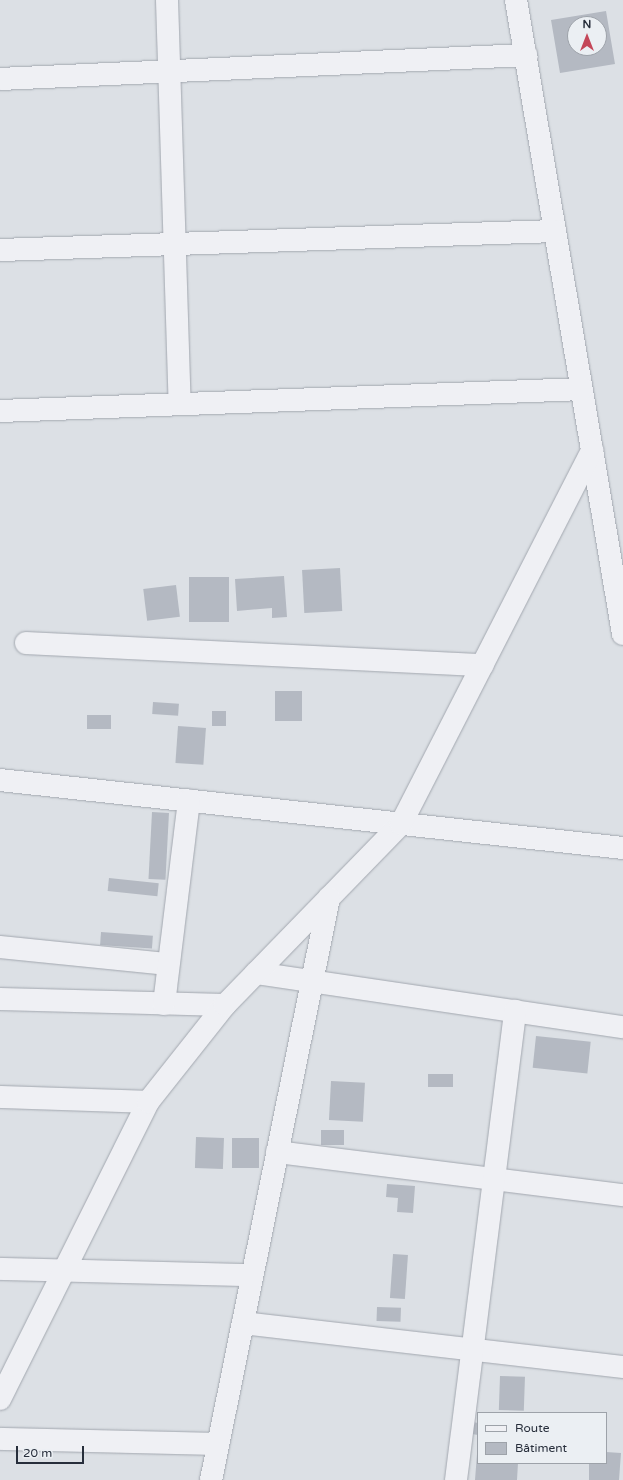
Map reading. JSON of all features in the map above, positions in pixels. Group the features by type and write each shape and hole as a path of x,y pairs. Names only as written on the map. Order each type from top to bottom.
{"street":[{"path":"167,0 180,404"},
{"path":"516,0 623,634"},
{"path":"0,79 526,55"},
{"path":"0,250 555,231"},
{"path":"0,411 582,389"},
{"path":"0,1399 148,1102 225,1005 400,824 592,450"},
{"path":"26,643 482,665"},
{"path":"0,780 623,848"},
{"path":"164,1004 189,801"},
{"path":"211,1480 329,898"},
{"path":"0,947 168,964"},
{"path":"256,973 623,1027"},
{"path":"0,999 225,1005"},
{"path":"456,1480 515,1012"},
{"path":"0,1097 148,1102"},
{"path":"277,1152 623,1195"},
{"path":"0,1269 252,1275"},
{"path":"243,1323 623,1367"},
{"path":"0,1439 218,1444"}],"building":[{"path":"606,11 607,16 575,16"},
{"path":"567,17 567,56 607,56 607,17 615,64 560,73 551,20"},
{"path":"340,568 342,611 304,613 302,570"},
{"path":"284,576 287,617 272,618 272,608 237,611 235,579"},
{"path":"189,577 229,577 229,622 189,622"},
{"path":"176,585 180,617 147,621 143,589"},
{"path":"275,691 302,691 302,721 275,721"},
{"path":"153,702 179,704 178,716 152,714"},
{"path":"212,711 226,711 226,726 212,726"},
{"path":"87,715 111,715 111,729 87,729"},
{"path":"178,726 206,728 203,765 175,763"},
{"path":"152,812 169,813 165,880 148,879"},
{"path":"109,878 159,883 157,896 108,891"},
{"path":"101,932 153,936 152,949 100,945"},
{"path":"536,1036 591,1042 587,1074 533,1068"},
{"path":"428,1074 453,1074 453,1087 428,1087"},
{"path":"331,1081 365,1083 363,1122 329,1120"},
{"path":"321,1130 344,1130 344,1145 321,1145"},
{"path":"196,1137 224,1138 223,1169 195,1168"},
{"path":"232,1138 259,1138 259,1168 232,1168"},
{"path":"387,1184 415,1186 413,1213 397,1212 398,1198 386,1197"},
{"path":"393,1254 408,1255 405,1299 390,1298"},
{"path":"377,1307 401,1308 400,1322 377,1321"},
{"path":"500,1376 525,1377 524,1411 499,1410"},
{"path":"473,1422 477,1423 477,1435 472,1434"},
{"path":"607,1452 621,1453 619,1480 589,1480 589,1464 607,1464"},
{"path":"477,1454 477,1464 518,1464 517,1480 475,1480"}]}
